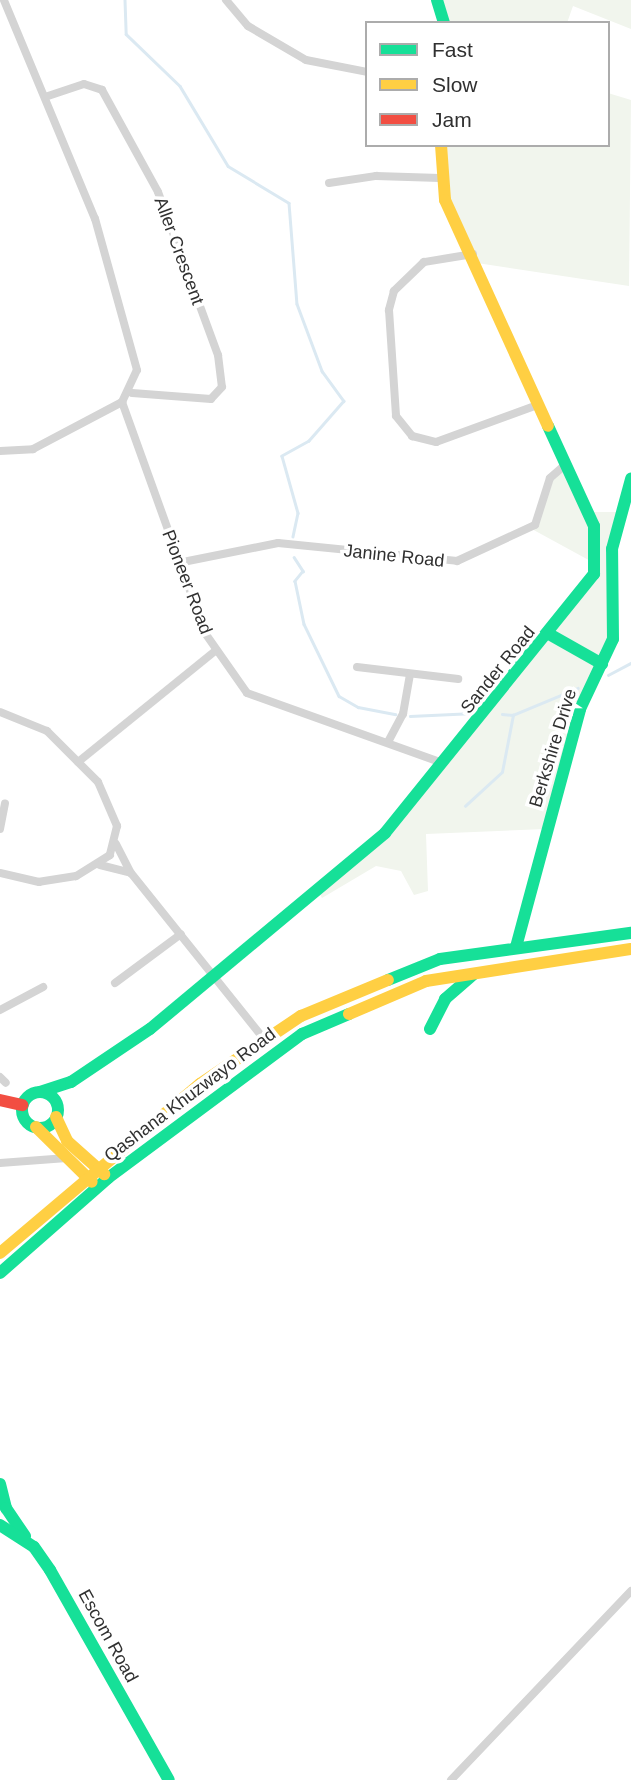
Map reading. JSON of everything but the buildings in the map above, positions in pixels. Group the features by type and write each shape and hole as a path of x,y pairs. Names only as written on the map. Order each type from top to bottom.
{"main road":[{"path":"437,0 443,21"},
{"name":"Sander Road","path":"22,1105 40,1092 71,1082 216,977 369,849 446,764 587,586 598,552 565,465 440,178 441,147"},
{"name":"Berkshire Drive","path":"516,947 580,709 602,664 616,617 612,549 631,478"},
{"path":"549,634 602,664"},
{"name":"Qashana Khuzwayo Road","path":"0,1253 98,1168 264,1039 397,973 516,947 631,933"},
{"name":"Qashana Khuzwayo Road","path":"0,1273 108,1178 302,1034 394,991 476,973 631,949"},
{"path":"430,1029 445,999 476,973"},
{"name":"Sander Road","path":"57,1112 71,1082"},
{"path":"40,1092 57,1112 60,1131 108,1178"},
{"path":"0,1100 22,1105 23,1116 97,1187"},
{"path":"36,1127 57,1112"},
{"path":"0,1483 6,1508 34,1547"},
{"name":"Escom Road","path":"0,1525 34,1547 169,1780"}],"street":[{"path":"0,451 33,449 122,402 132,393 135,356 95,219 4,0"},
{"path":"226,0 236,15 306,60 365,72"},
{"path":"234,0 236,15"},
{"name":"Aller Crescent","path":"45,97 84,83 103,90 158,192 218,355 222,387 211,399 132,393"},
{"path":"329,183 376,176 440,178"},
{"path":"473,254 424,262 394,291 389,310 396,416 412,436 436,442 537,405"},
{"name":"Pioneer Road","path":"122,402 178,564 215,651 256,700 388,742 446,764"},
{"path":"108,410 128,421"},
{"name":"Janine Road","path":"178,564 278,543 457,561 533,527 550,478 565,465"},
{"path":"78,762 215,651"},
{"path":"357,667 458,679"},
{"path":"388,742 402,714 410,674"},
{"path":"0,712 40,725 78,762 113,806 116,844 131,873 264,1039"},
{"path":"0,829 5,803"},
{"path":"100,865 116,844"},
{"path":"0,873 50,882 100,865 131,873"},
{"path":"115,983 181,934"},
{"path":"0,1010 43,987"},
{"path":"0,1163 67,1158"},
{"path":"451,1780 631,1591"}],"shaded area":[{"path":"436,0 631,0 631,29 573,6 568,21 442,21"},
{"path":"610,94 631,100 629,286 477,263 450,211 440,147 610,147"},
{"path":"565,465 587,512 622,512 615,539 616,617 546,829 426,834 428,891 414,895 401,871 376,866 322,898 317,889 368,848 596,564 530,528 550,479"}],"waterway":[{"path":"125,0 126,34 180,86 228,166 289,203 297,304 322,371 344,401 309,441 282,456 298,513 293,536"},
{"path":"294,557 303,571 295,581 304,624 339,696 358,707 395,714"},
{"path":"608,675 631,663"},
{"path":"465,806 502,772 513,715 578,688"},
{"path":"410,716 474,713"},
{"path":"502,714 513,715"}],"traffic: fast":[{"path":"437,0 443,21"},
{"path":"40,1092 71,1082 150,1029 385,833 594,574 594,526 548,426"},
{"path":"516,947 580,709 613,639 612,549 631,479"},
{"path":"549,634 602,664"},
{"path":"388,980 440,959 631,933"},
{"path":"430,1029 445,999 473,975"},
{"path":"0,1273 108,1178 302,1034 349,1014"},
{"path":"40,1092 52,1098 58,1110 52,1122 40,1128 28,1122 22,1110 28,1098 40,1092"},
{"path":"0,1484 6,1508 25,1536"},
{"path":"0,1525 34,1547 50,1570 169,1780"}],"traffic: slow":[{"path":"441,147 445,200 548,426"},
{"path":"349,1014 426,981 631,949"},
{"path":"0,1253 200,1084 301,1016 388,980"},
{"path":"56,1117 67,1141 104,1174"},
{"path":"36,1127 92,1182"}],"traffic: jam":[{"path":"0,1100 22,1105"}]}
